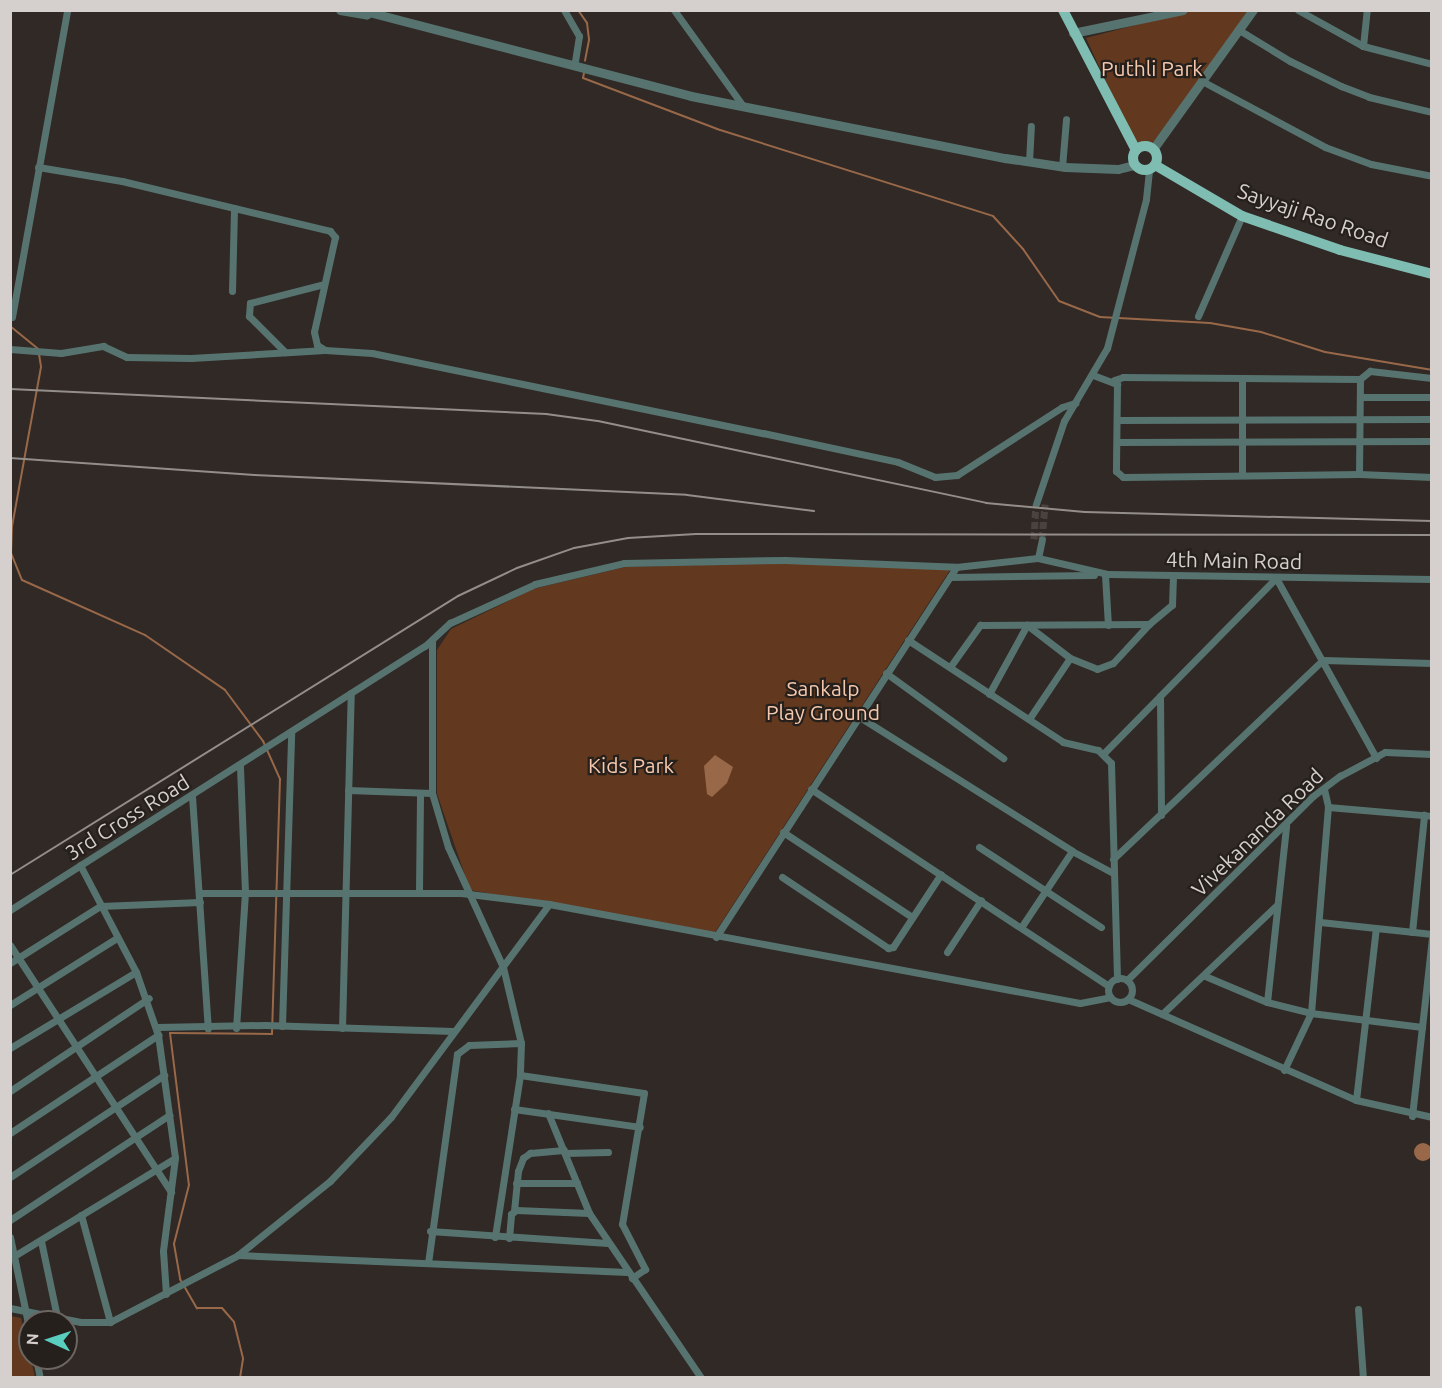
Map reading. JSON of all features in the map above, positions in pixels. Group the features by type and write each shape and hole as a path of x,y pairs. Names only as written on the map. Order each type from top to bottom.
{"main road":[{"path":"1063,10 1136,150 1134,165"},
{"path":"1136,150 1146,146 1153,149 1152,168"},
{"name":"Sayyaji Rao Road","path":"1134,165 1152,168 1242,216 1340,250 1431,274"}],"street":[{"path":"12,317 67,10"},
{"path":"340,10 365,13 743,106 1029,162 1062,167 1118,169 1134,165"},
{"path":"564,10 579,36 574,66"},
{"path":"674,10 743,106"},
{"path":"1073,33 1183,10"},
{"path":"1153,149 1253,10"},
{"path":"1298,10 1363,46 1431,63"},
{"path":"1363,46 1367,10"},
{"path":"1239,30 1290,61 1369,98 1431,112"},
{"path":"1202,81 1325,147 1371,164 1431,176"},
{"path":"1062,167 1066,119"},
{"path":"1029,162 1031,126"},
{"path":"38,166 330,231 335,237 314,332 317,345 325,350"},
{"path":"1040,502 1055,444 1075,403 1094,375 1111,331 1152,168"},
{"path":"232,291 234,208"},
{"path":"1198,316 1242,216"},
{"path":"285,352 249,316 250,303 324,284"},
{"path":"10,350 48,352 103,346 128,357 325,350 372,353 898,462 935,477 957,475 1062,407 1075,403"},
{"path":"1094,375 1114,380 1123,377 1360,379 1370,370 1431,378"},
{"path":"1242,379 1242,475"},
{"path":"1359,474 1362,420 1360,379"},
{"path":"1114,380 1119,390 1116,471 1123,477 1359,474 1431,477"},
{"path":"1361,397 1431,397"},
{"path":"1118,420 1431,419"},
{"path":"1117,442 1431,441"},
{"path":"1038,540 1038,558"},
{"name":"4th Main Road","path":"432,641 450,623 535,584 624,563 785,560 956,567 1038,558 1108,574 1431,579"},
{"path":"716,937 956,567"},
{"path":"950,577 1108,574 1108,625"},
{"path":"1027,625 1070,658 1086,666 1105,668 1149,624 1172,605 1173,576"},
{"path":"1103,754 1276,578 1376,758"},
{"path":"950,668 980,625 1149,624"},
{"path":"989,694 1027,625"},
{"path":"908,640 1063,742 1103,754 1111,763 1117,979"},
{"path":"432,641 432,793 468,894 503,967 521,1043 520,1075 495,1237"},
{"name":"3rd Cross Road","path":"10,910 432,641"},
{"path":"1029,719 1070,658"},
{"path":"1113,859 1323,660 1431,663"},
{"path":"886,674 1003,758"},
{"path":"342,1028 351,693"},
{"path":"1160,696 1161,815"},
{"path":"858,716 1072,851 1113,873"},
{"path":"281,1026 291,732"},
{"name":"Vivekananda Road","path":"1126,980 1324,789 1385,752 1431,754"},
{"path":"236,1028 245,892 240,765"},
{"path":"811,789 1022,926 1109,986"},
{"path":"1284,1070 1311,1013 1328,807 1324,789"},
{"path":"348,790 432,793"},
{"path":"419,892 420,793"},
{"path":"192,795 208,1028"},
{"path":"1328,807 1428,816 1412,932"},
{"path":"1267,1002 1286,826"},
{"path":"783,832 912,917"},
{"path":"979,847 1101,927"},
{"path":"1022,926 1072,851"},
{"path":"80,866 136,972 159,1029 175,1158 163,1251 166,1294"},
{"path":"782,878 888,948 893,947 941,874"},
{"path":"200,893 345,890 468,894 549,904 716,937 1080,1003 1110,997 1119,1002 1128,999 1356,1100 1412,1116 1431,1117"},
{"path":"947,952 981,900"},
{"path":"10,963 100,906 200,902"},
{"path":"78,1321 110,1322 196,1279 238,1255 299,1208 360,1151 391,1117 549,904"},
{"path":"1162,1014 1205,976 1277,905"},
{"path":"1320,922 1431,935 1412,1116"},
{"path":"1356,1100 1376,928"},
{"path":"10,1005 117,938"},
{"path":"10,945 154,1170 171,1192"},
{"path":"10,1048 57,1017 136,972"},
{"path":"1205,976 1267,1002 1311,1013 1422,1027"},
{"path":"1109,986 1117,979 1126,980 1132,989 1128,999"},
{"path":"1109,986 1110,997"},
{"path":"10,1091 148,998"},
{"path":"10,1133 95,1077 159,1029 236,1028 265,1025 453,1031"},
{"path":"446,1041 459,1051"},
{"path":"459,1051 489,1042 521,1043"},
{"path":"428,1263 430,1231 459,1051"},
{"path":"10,1177 164,1075"},
{"path":"238,1255 629,1275 645,1269 622,1224 644,1093 520,1075"},
{"path":"514,1109 640,1127"},
{"path":"548,1113 589,1212 629,1275 701,1377"},
{"path":"10,1220 169,1115"},
{"path":"509,1238 519,1166 527,1155 565,1151 608,1152"},
{"path":"14,1256 175,1158"},
{"path":"516,1183 578,1184"},
{"path":"514,1211 589,1212"},
{"path":"81,1215 110,1322"},
{"path":"430,1231 608,1243"},
{"path":"10,1237 25,1310"},
{"path":"41,1241 56,1310"},
{"path":"1358,1309 1363,1377"}],"green space":[{"name":"Puthli Park","path":"1189,11 1252,11 1150,146 1136,148 1086,38"},
{"path":"785,563 950,570 714,934 470,890 437,794 437,650 451,629 533,589 625,567"},
{"path":"11,1316 18,1317 18,1370 33,1370 35,1377 11,1377"}],"shaded area":[{"path":"715,755 733,767 727,783 712,797 707,794 704,766"},
{"path":"1423,1143 1429,1146 1432,1152 1429,1158 1423,1161 1417,1158 1414,1152 1417,1146"}],"waterway":[{"path":"578,10 587,23 589,40 585,61"},
{"path":"584,73 583,78 717,129 993,216 1023,249 1059,301 1100,317 1210,323 1261,332 1325,352 1432,370"},
{"path":"10,326 38,349"},
{"path":"39,354 41,367 12,526 11,553 22,580 145,635 225,690 263,741 280,779 272,1034 170,1033 189,1185 174,1244 180,1279 197,1308 222,1308 234,1322 243,1359 240,1378"}],"tunnel":[{"path":"1034,539 1036,504"},
{"path":"1042,539 1045,504"}],"railway":[{"path":"10,389 546,414 598,421 986,503 1085,512 1432,521"},
{"path":"10,458 254,475 687,495 814,511"},
{"path":"10,875 458,596 517,568 574,548 628,538 696,534 1432,535"}],"park label":[{"name":"Sankalp Play Ground","path":"823,700"},
{"name":"Kids Park","path":"631,765"}]}
